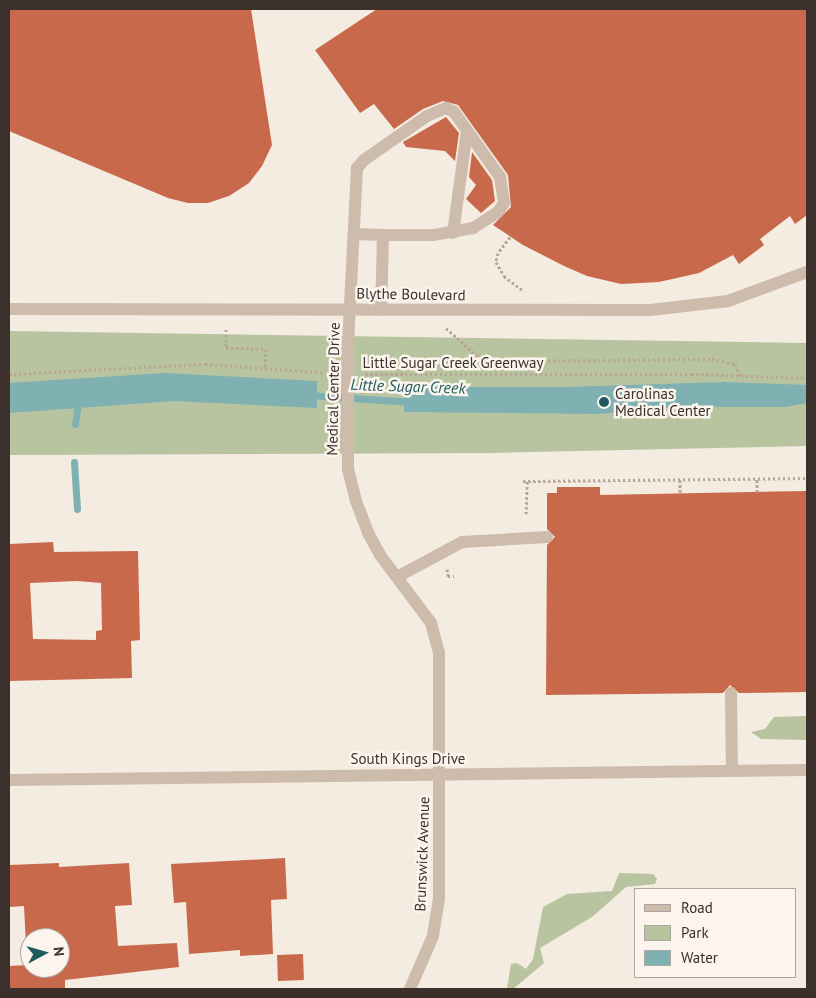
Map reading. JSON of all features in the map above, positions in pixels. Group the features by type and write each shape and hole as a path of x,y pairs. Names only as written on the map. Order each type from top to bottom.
{"street":[{"name":"Medical Center Drive","path":"354,234 453,234 473,228 498,212 504,202 504,191 500,177 454,112 446,108 437,109 364,160 357,168 348,345 348,469 356,502 368,532 397,576 420,606 436,636 440,775"},
{"path":"453,234 467,131"},
{"path":"381,310 383,235"},
{"name":"Blythe Boulevard","path":"9,309 630,311 688,307 728,301 807,272"},
{"path":"397,576 462,542 547,537"},
{"path":"731,693 732,771"},
{"name":"South Kings Drive","path":"9,780 807,770"},
{"name":"Brunswick Avenue","path":"410,989 426,956 437,917 440,775"}],"path":[{"path":"510,237 498,253 496,262 504,276 529,293"},
{"path":"446,328 483,361 712,359 735,364 740,376"},
{"path":"226,329 226,348 266,349 265,367"},
{"path":"9,374 163,364 265,367 335,373"},
{"name":"Little Sugar Creek Greenway","path":"355,374 807,378"},
{"path":"526,514 525,481 807,478"},
{"path":"757,479 757,492"},
{"path":"680,480 680,494"},
{"path":"445,566 448,576 454,576"}],"green space":[{"path":"9,331 807,343 807,446 491,453 9,455"},
{"path":"807,716 807,740 761,739 751,732 765,729 774,717"},
{"path":"619,873 653,874 657,879 655,884 626,887 592,917 540,948 544,963 513,989 507,988 511,964 517,963 526,969 533,959 543,907 567,894 612,891"}],"water":[{"path":"165,373 317,381 317,408 175,401 9,413 9,383"},
{"path":"724,382 807,385 807,403 785,407 677,407 598,414 404,412 404,387 566,387"}],"building":[{"path":"9,9 251,9 272,145 262,166 249,183 229,196 208,203 188,203 168,198 9,131"},
{"path":"377,9 807,9 807,215 795,224 790,216 760,239 764,245 739,264 733,255 699,273 659,282 621,284 587,276 564,266 523,245 493,225 511,207 508,175 458,105 443,101 423,109 394,129 374,104 360,113 315,50"},
{"path":"446,117 459,133 455,161 445,151 406,147 403,142"},
{"path":"472,152 492,180 495,201 481,213 466,199 476,185 469,177"},
{"path":"557,487 600,487 600,495 807,491 807,692 739,693 730,685 723,693 546,695 547,545 555,537 547,529 547,493 557,493"},
{"path":"53,542 54,552 138,551 140,640 131,641 132,678 9,681 9,544","holes":["77,581 101,583 102,630 96,631 96,640 33,639 30,583"]},
{"path":"285,858 287,899 271,900 273,954 240,956 240,950 189,954 186,902 174,903 171,864"},
{"path":"59,863 59,867 129,863 132,905 115,906 118,946 177,943 179,967 65,980 65,989 9,989 9,966 20,965 20,978 70,978 70,928 25,928 24,906 9,907 9,865"},
{"path":"303,954 304,980 278,981 277,955"}],"waterway":[{"name":"Little Sugar Creek","path":"308,395 412,402"},
{"path":"75,424 79,397"},
{"path":"74,462 77,509"}],"place":[{"name":"Carolinas Medical Center","path":"604,402"}]}
